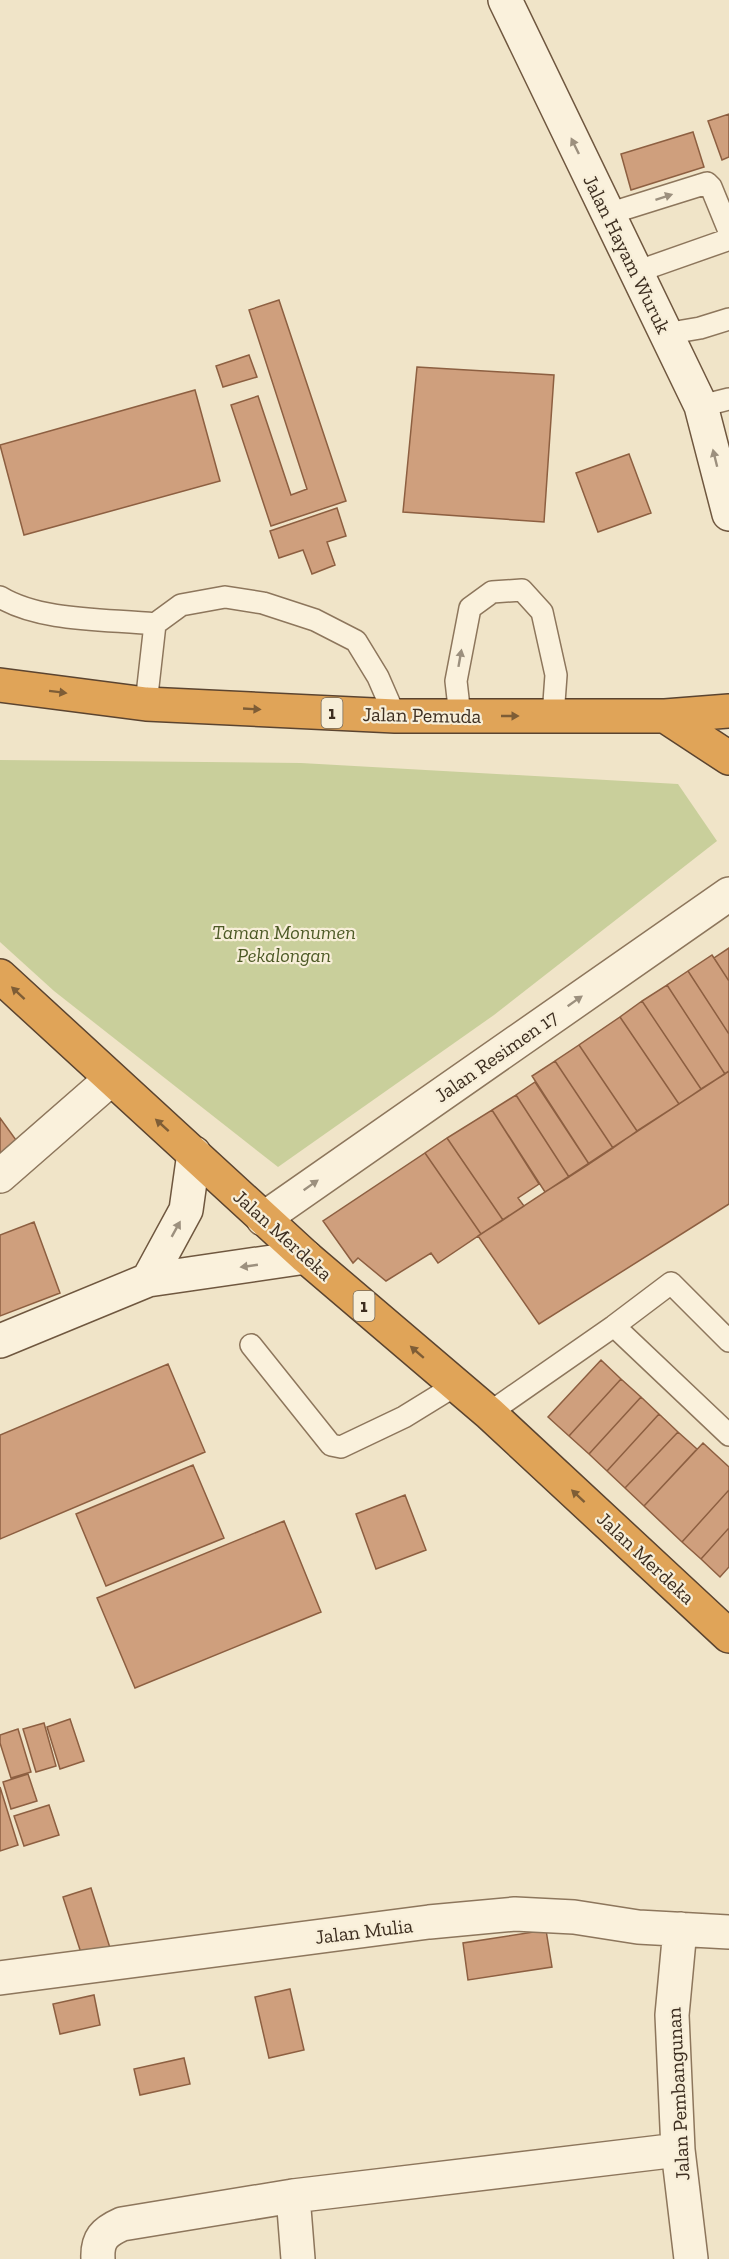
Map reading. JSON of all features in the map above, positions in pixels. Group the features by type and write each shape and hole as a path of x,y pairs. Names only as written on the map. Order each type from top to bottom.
{"highway":[{"name":"Jalan Pemuda","path":"0,685 146,704 396,716 664,716"},
{"name":"1","path":"664,716 729,711"},
{"path":"664,716 729,758"},
{"name":"Jalan Merdeka","path":"0,976 263,1219 489,1413 729,1636"}],"street":[{"name":"Jalan Hayam Wuruk","path":"506,0 665,334 715,403 729,514"},
{"name":"Jalan Resimen 17","path":"263,1219 729,894"},
{"path":"0,1176 111,1079"},
{"path":"148,1280 186,1210 194,1153"},
{"path":"0,1341 148,1280 306,1257"},
{"name":"Jalan Mulia","path":"4,1972 515,1914 574,1917 638,1927 729,1932"},
{"name":"Jalan Pembangunan","path":"680,1929 672,2015 678,2150 691,2259"},
{"path":"98,2259 98,2246 107,2231 122,2224 293,2196 678,2150"},
{"path":"293,2196 298,2259"}],"lane":[{"path":"608,214 707,183 711,187 729,231"},
{"path":"636,272 727,240 729,237"},
{"path":"665,334 700,328 729,319"},
{"path":"460,716 456,681 470,608 492,592 522,590 542,612 556,675 553,716"},
{"path":"0,597 20,608 69,618 155,624 181,605 225,597 263,603 315,621 356,641 378,678 396,716"},
{"path":"146,704 155,624"},
{"path":"489,1413 614,1326 671,1283 729,1341"},
{"path":"614,1326 729,1435"},
{"path":"250,1345 331,1444 341,1447 404,1417 456,1385"}],"green space":[{"name":"Taman Monumen Pekalongan","path":"0,760 301,763 678,784 717,841 494,1015 278,1167 54,991 0,942"}],"building":[{"path":"729,114 729,157 722,160 708,121"},
{"path":"693,132 704,167 631,190 621,154"},
{"path":"279,300 346,501 271,526 231,405 258,396 291,495 307,489 249,310"},
{"path":"249,355 257,377 223,387 216,366"},
{"path":"417,367 554,375 544,522 403,512"},
{"path":"195,390 220,481 24,535 0,445"},
{"path":"629,454 651,513 598,532 576,473"},
{"path":"337,508 346,536 327,542 335,565 312,574 303,550 279,558 270,531"},
{"path":"729,948 729,981 714,958"},
{"path":"712,955 729,981 729,1034 688,971"},
{"path":"688,971 729,1034 729,1071 725,1074 667,985"},
{"path":"667,985 725,1074 701,1089 642,1001"},
{"path":"642,1001 701,1089 679,1104 620,1017"},
{"path":"620,1017 679,1104 637,1131 579,1045"},
{"path":"579,1045 637,1131 613,1148 555,1061"},
{"path":"555,1061 613,1148 589,1164 532,1076"},
{"path":"729,1071 729,1204 539,1324 478,1236"},
{"path":"535,1082 589,1164 569,1177 516,1095"},
{"path":"516,1095 569,1177 545,1192 492,1110"},
{"path":"492,1110 539,1184 518,1198 524,1206 503,1220 447,1138"},
{"path":"0,1118 24,1151 0,1169"},
{"path":"447,1138 503,1220 481,1234 425,1153"},
{"path":"425,1153 481,1234 438,1263 431,1253 386,1281 358,1258 353,1263 323,1221"},
{"path":"34,1222 60,1293 0,1316 0,1235"},
{"path":"601,1360 621,1379 569,1436 548,1417"},
{"path":"168,1364 205,1452 0,1539 0,1435"},
{"path":"621,1379 641,1397 589,1454 569,1436"},
{"path":"641,1397 659,1414 607,1471 589,1454"},
{"path":"659,1414 678,1432 625,1488 607,1471"},
{"path":"678,1432 697,1449 644,1506 625,1488"},
{"path":"703,1443 729,1467 729,1490 682,1542 644,1506"},
{"path":"193,1465 224,1538 106,1586 76,1514"},
{"path":"729,1490 729,1528 701,1559 682,1542"},
{"path":"405,1495 426,1550 376,1569 356,1514"},
{"path":"284,1521 321,1612 135,1688 97,1598"},
{"path":"729,1528 729,1567 720,1577 701,1559"},
{"path":"70,1719 84,1761 60,1769 47,1727"},
{"path":"44,1723 56,1766 36,1772 23,1729"},
{"path":"18,1729 31,1772 11,1778 0,1743 0,1735"},
{"path":"28,1774 37,1801 11,1809 3,1782"},
{"path":"0,1787 18,1845 0,1851"},
{"path":"49,1805 59,1835 24,1846 14,1816"},
{"path":"91,1888 111,1951 83,1959 63,1897"},
{"path":"546,1930 552,1967 468,1980 463,1943"},
{"path":"290,1989 304,2050 269,2058 255,1997"},
{"path":"94,1995 100,2025 60,2034 53,2004"},
{"path":"184,2058 190,2084 140,2095 134,2069"}]}
